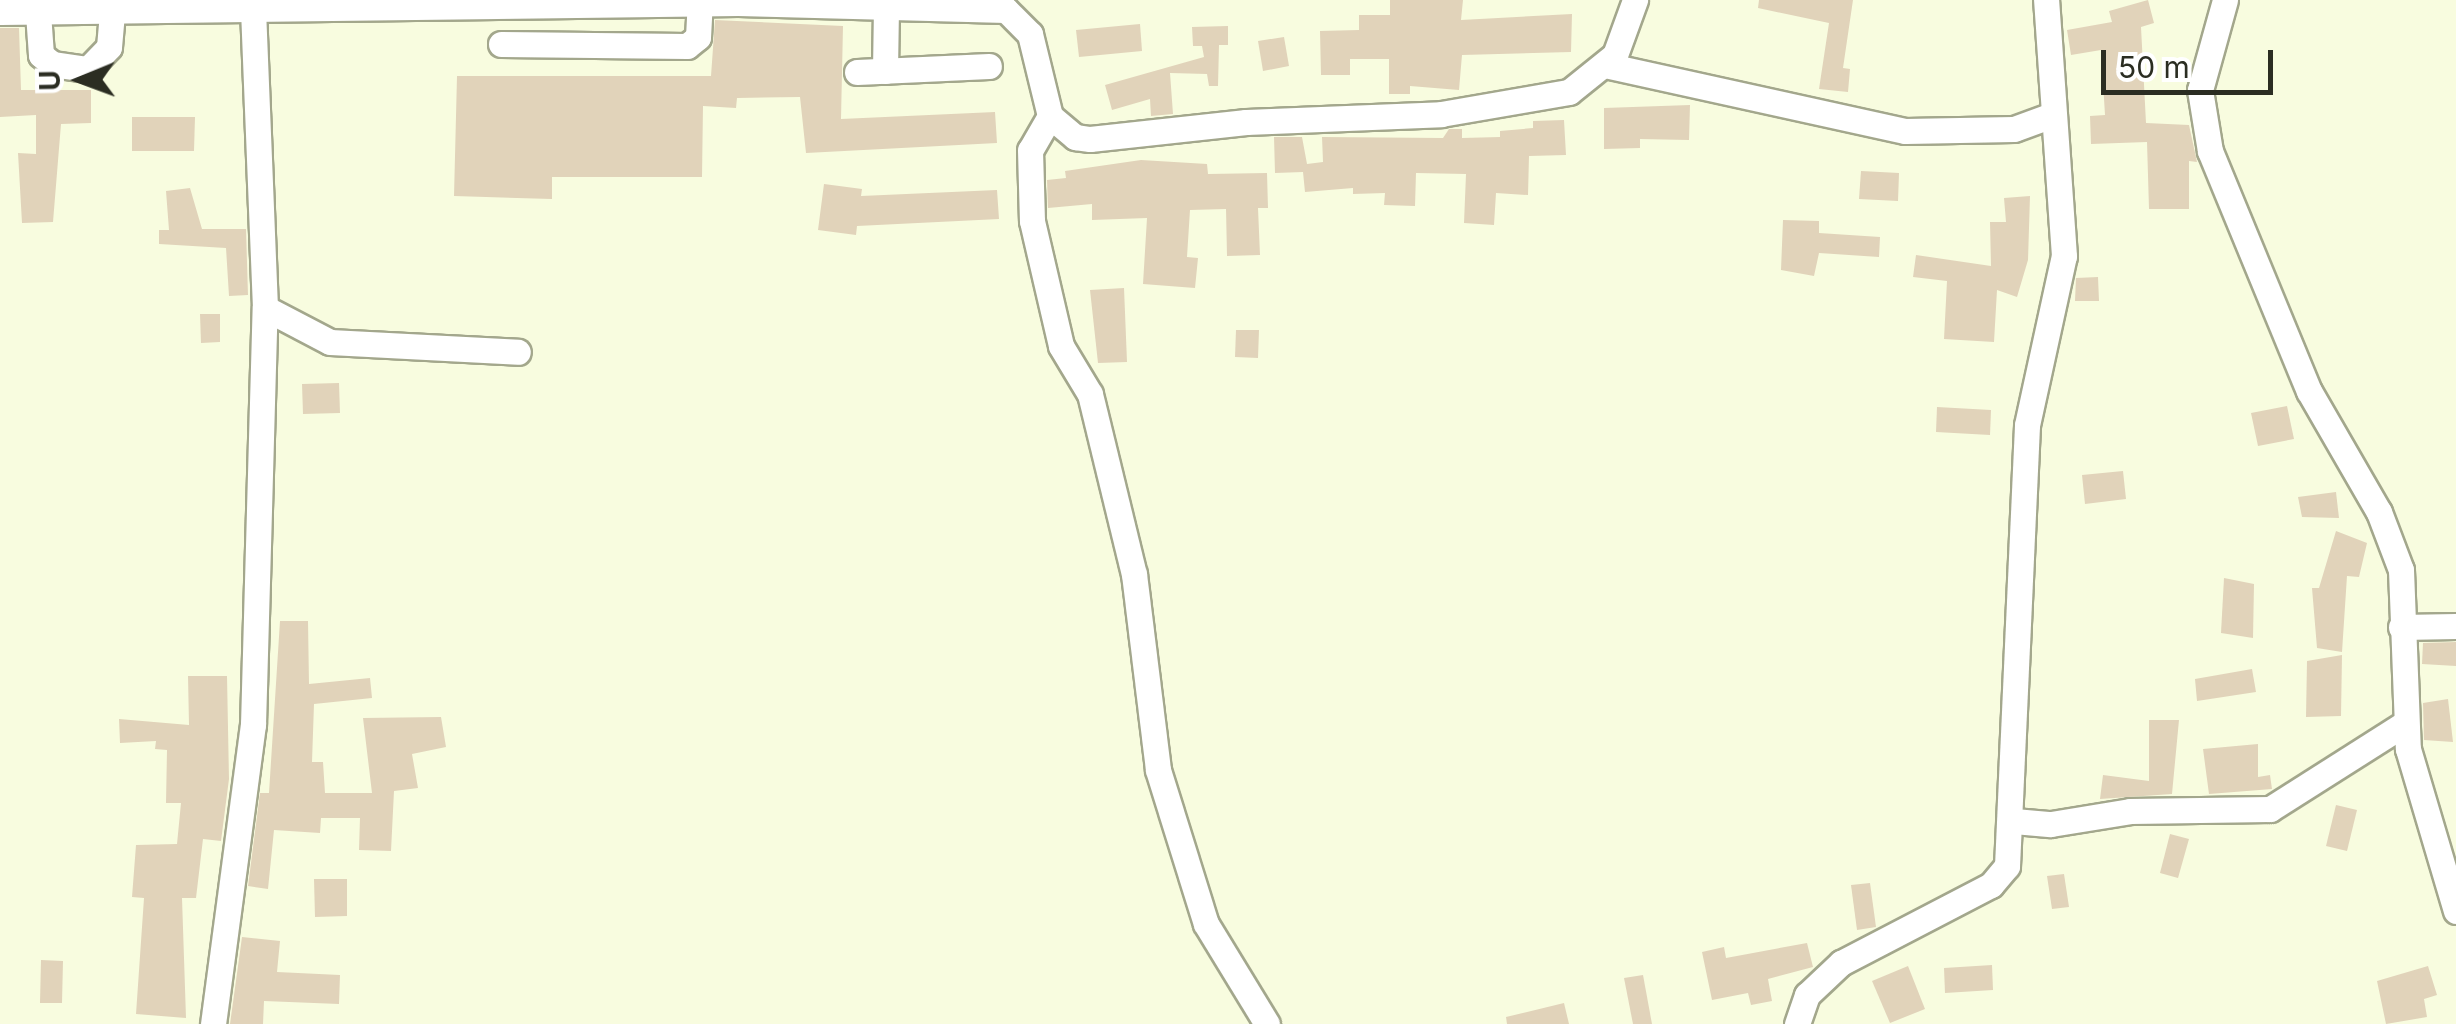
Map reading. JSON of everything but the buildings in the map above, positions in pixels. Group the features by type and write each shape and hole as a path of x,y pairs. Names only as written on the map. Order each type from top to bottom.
{"street":[{"path":"0,12 738,2 1006,10 1021,18 1050,116 1074,137 1090,140 1246,122 1441,114 1570,92 1606,65 1635,0"},
{"path":"1797,1024 1807,995 1842,963 1992,885 2008,866 2014,821 2027,425 2064,256 2046,0"},
{"path":"2225,0 2200,90 2210,151 2309,391 2384,524 2401,570 2404,724 2456,911"},
{"path":"501,44 687,46 698,37 700,3"},
{"path":"885,71 886,7"},
{"path":"38,13 40,54 52,64 88,69 109,47 103,9"},
{"path":"213,1024 253,725 265,308 253,11"},
{"path":"1606,65 1905,131 2014,129 2052,115"},
{"path":"857,72 990,66"},
{"path":"1050,116 1030,150 1032,220 1061,346 1090,394 1134,574 1158,770 1206,924 1267,1024"},
{"path":"265,308 330,342 518,352"},
{"path":"2401,627 2456,626"},
{"path":"2014,821 2051,824 2130,810 2270,809 2404,724"}]}
